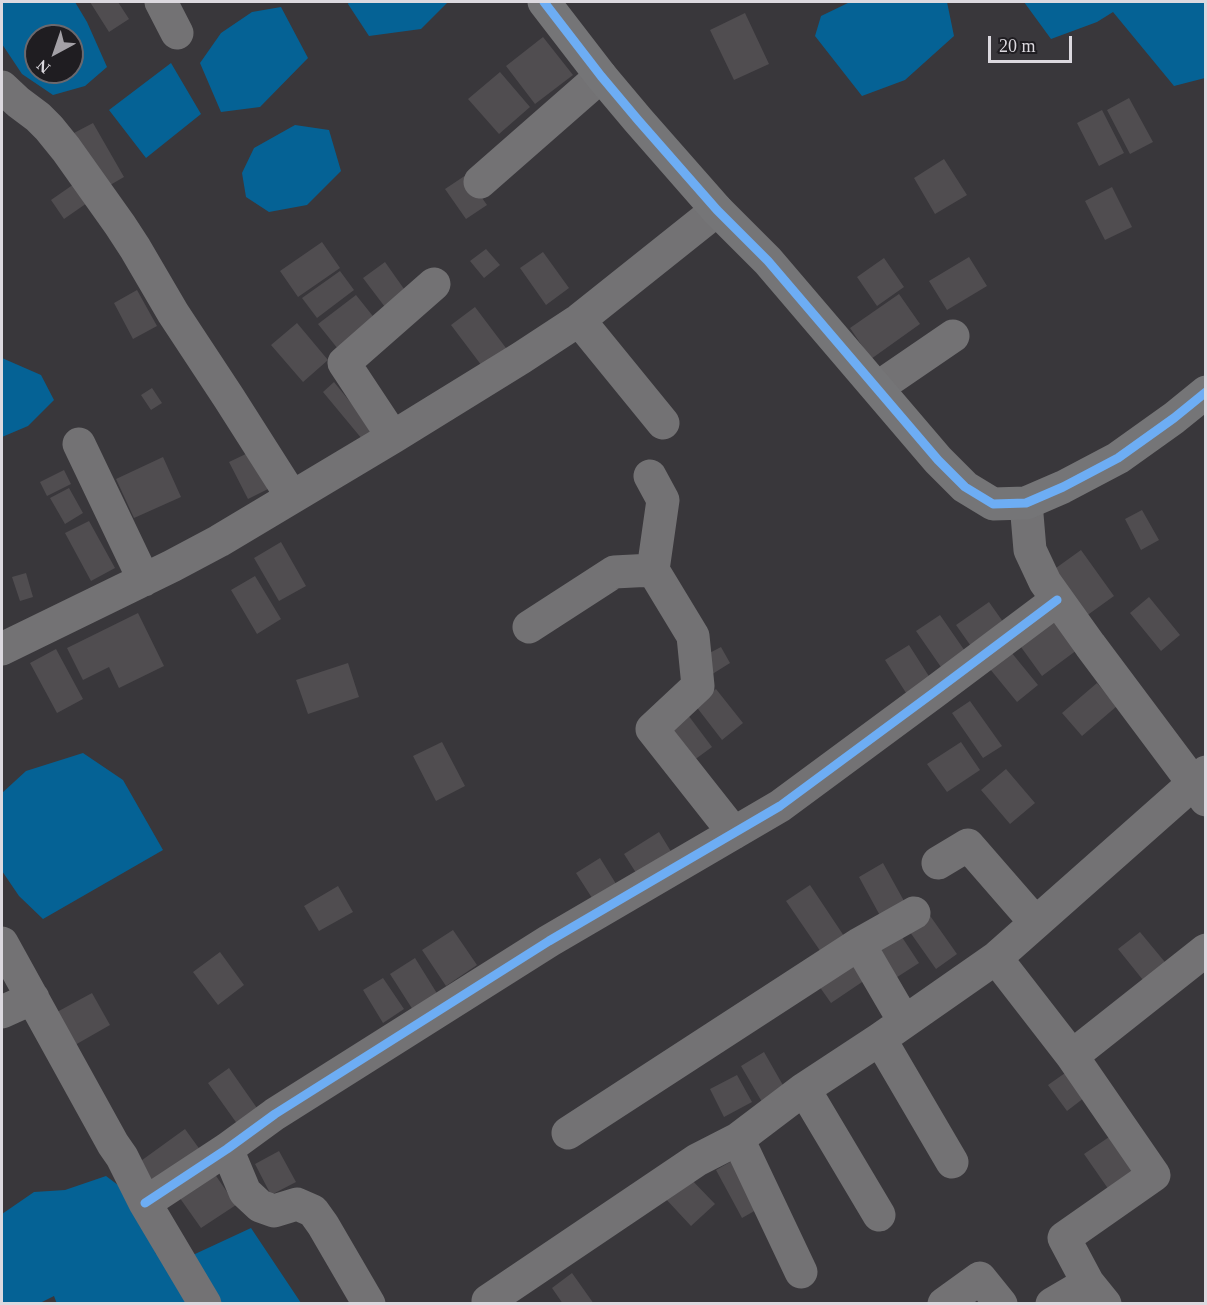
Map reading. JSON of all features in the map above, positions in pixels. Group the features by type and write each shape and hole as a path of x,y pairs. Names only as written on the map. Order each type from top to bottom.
{"street":[{"path":"161,2 177,33"},
{"path":"544,2 638,120 717,210 768,261 938,460 965,487 993,504 1026,503 1063,488 1118,458 1205,393"},
{"path":"480,182 601,76"},
{"path":"2,87 49,128 120,225 172,313 292,497"},
{"path":"2,649 219,541 393,437 579,320 717,210"},
{"path":"393,437 344,363 434,284"},
{"path":"579,320 663,423"},
{"path":"877,388 953,336"},
{"path":"79,444 144,580"},
{"path":"650,476 663,500 653,570 693,636 698,686 652,729 734,833"},
{"path":"490,1304 488,1301 697,1161 738,1139 804,1089 996,958 1035,922 1201,785 1045,582 1030,550 1026,503"},
{"path":"529,627 614,572 653,570"},
{"path":"145,1203 275,1114 549,941 780,806 1057,600"},
{"path":"938,863 968,845 1035,922"},
{"path":"568,1133 859,944 914,913"},
{"path":"2,943 122,1157 145,1203 205,1304"},
{"path":"859,944 892,1030 952,1162"},
{"path":"1072,1056 1206,950"},
{"path":"996,958 1072,1056 1154,1175 1064,1238 1096,1293 1052,1304"},
{"path":"2,1012 33,998"},
{"path":"804,1089 879,1215"},
{"path":"738,1139 801,1272"},
{"path":"227,1149 245,1192 260,1206 274,1211 297,1204 313,1211 369,1304"},
{"path":"944,1304 981,1278 1001,1304"}],"water":[{"path":"3,2 75,2 87,22 107,67 85,86 53,95 37,84 84,84 84,24 24,24 24,75 2,44"},
{"path":"349,2 448,2 421,29 369,36 348,4"},
{"path":"850,2 947,2 954,36 905,80 862,96 815,36 821,16"},
{"path":"1024,2 1205,2 1205,78 1174,86 1113,12 1097,22 1051,39"},
{"path":"281,7 308,58 260,107 221,112 200,63 221,33 252,12"},
{"path":"171,63 201,114 146,158 109,110"},
{"path":"295,125 329,130 341,171 307,205 269,212 246,197 242,173 254,148"},
{"path":"2,358 41,375 54,400 28,426 2,437"},
{"path":"83,753 123,780 163,850 43,919 19,896 2,871 2,793 26,771"},
{"path":"106,1176 130,1194 156,1254 195,1254 251,1228 301,1303 57,1304 54,1296 40,1303 2,1304 2,1214 34,1192 65,1190"}],"building":[{"path":"90,2 118,2 129,19 109,32"},
{"path":"745,13 769,64 734,80 710,30"},
{"path":"543,37 573,75 535,104 506,66"},
{"path":"500,72 530,107 499,134 468,99"},
{"path":"1129,98 1153,142 1130,154 1107,110"},
{"path":"1102,110 1124,153 1099,166 1077,123"},
{"path":"93,123 124,177 105,188 74,133"},
{"path":"944,159 967,195 935,214 914,178"},
{"path":"466,175 487,205 466,219 445,189"},
{"path":"74,184 87,203 64,219 51,200"},
{"path":"1112,187 1132,227 1105,240 1085,201"},
{"path":"322,242 340,268 298,297 280,271"},
{"path":"486,249 500,265 484,278 470,261"},
{"path":"543,252 569,288 546,305 520,268"},
{"path":"969,257 987,286 947,310 929,281"},
{"path":"884,258 904,287 877,306 857,277"},
{"path":"385,262 409,296 388,311 363,278"},
{"path":"340,271 354,290 317,318 302,298"},
{"path":"137,290 157,326 133,339 114,303"},
{"path":"899,294 920,324 871,359 850,328"},
{"path":"356,295 380,325 342,354 318,324"},
{"path":"475,307 509,352 485,370 451,325"},
{"path":"297,323 328,360 303,382 271,345"},
{"path":"334,382 373,430 362,439 323,392"},
{"path":"152,388 162,403 151,410 141,395"},
{"path":"250,452 268,489 248,499 229,462"},
{"path":"163,457 181,497 134,518 116,479"},
{"path":"64,470 71,484 47,496 40,482"},
{"path":"69,488 83,513 65,524 50,498"},
{"path":"1142,510 1159,540 1141,550 1125,519"},
{"path":"89,521 115,568 91,581 65,533"},
{"path":"281,542 306,586 279,601 254,558"},
{"path":"1081,550 1114,596 1082,619 1049,573"},
{"path":"26,573 33,597 20,601 12,577"},
{"path":"255,576 281,619 257,634 231,590"},
{"path":"1149,597 1180,635 1161,651 1130,613"},
{"path":"989,602 1006,626 973,649 956,625"},
{"path":"1048,611 1077,650 1042,676 1013,636"},
{"path":"138,613 164,666 119,688 109,667 83,680 67,648"},
{"path":"940,615 967,654 943,670 916,631"},
{"path":"909,645 932,681 908,696 885,660"},
{"path":"721,647 730,663 706,678 696,660"},
{"path":"56,649 83,699 57,713 30,663"},
{"path":"1011,652 1038,685 1017,702 990,669"},
{"path":"348,663 359,697 308,714 296,680"},
{"path":"1097,683 1117,706 1082,736 1062,713"},
{"path":"716,689 743,723 722,740 695,705"},
{"path":"970,701 1002,746 983,758 952,713"},
{"path":"685,711 712,747 686,766 659,731"},
{"path":"442,742 465,786 436,801 413,756"},
{"path":"961,742 980,770 947,792 927,764"},
{"path":"1006,769 1035,803 1010,824 981,790"},
{"path":"659,832 675,858 640,879 624,854"},
{"path":"600,858 618,887 594,901 576,873"},
{"path":"883,863 909,910 884,923 859,877"},
{"path":"810,885 848,942 825,958 786,901"},
{"path":"338,886 353,912 319,931 304,906"},
{"path":"926,910 957,954 936,969 905,925"},
{"path":"453,930 477,965 446,986 422,950"},
{"path":"898,931 919,963 891,981 870,949"},
{"path":"1140,932 1169,967 1147,985 1118,949"},
{"path":"220,952 244,985 218,1005 193,972"},
{"path":"863,957 874,974 831,1003 819,986"},
{"path":"415,958 438,995 413,1010 390,974"},
{"path":"383,978 404,1009 383,1023 363,990"},
{"path":"92,993 110,1025 75,1045 57,1012"},
{"path":"764,1052 788,1094 765,1107 741,1066"},
{"path":"1075,1066 1093,1091 1067,1111 1048,1085"},
{"path":"229,1068 259,1111 238,1125 208,1083"},
{"path":"737,1075 752,1102 724,1117 710,1089"},
{"path":"185,1129 206,1158 159,1191 138,1163"},
{"path":"1115,1133 1140,1168 1109,1190 1084,1154"},
{"path":"279,1151 296,1182 271,1195 255,1164"},
{"path":"739,1157 765,1205 742,1218 716,1170"},
{"path":"212,1170 236,1205 201,1228 177,1194"},
{"path":"687,1175 715,1204 691,1226 664,1197"},
{"path":"572,1273 594,1304 563,1304 552,1288"}],"cycle path":[{"path":"544,2 638,120 717,210 768,261 938,460 965,487 993,504 1026,503 1063,487 1118,458 1206,392"},
{"path":"145,1203 275,1114 549,941 780,806 1057,600"}]}
